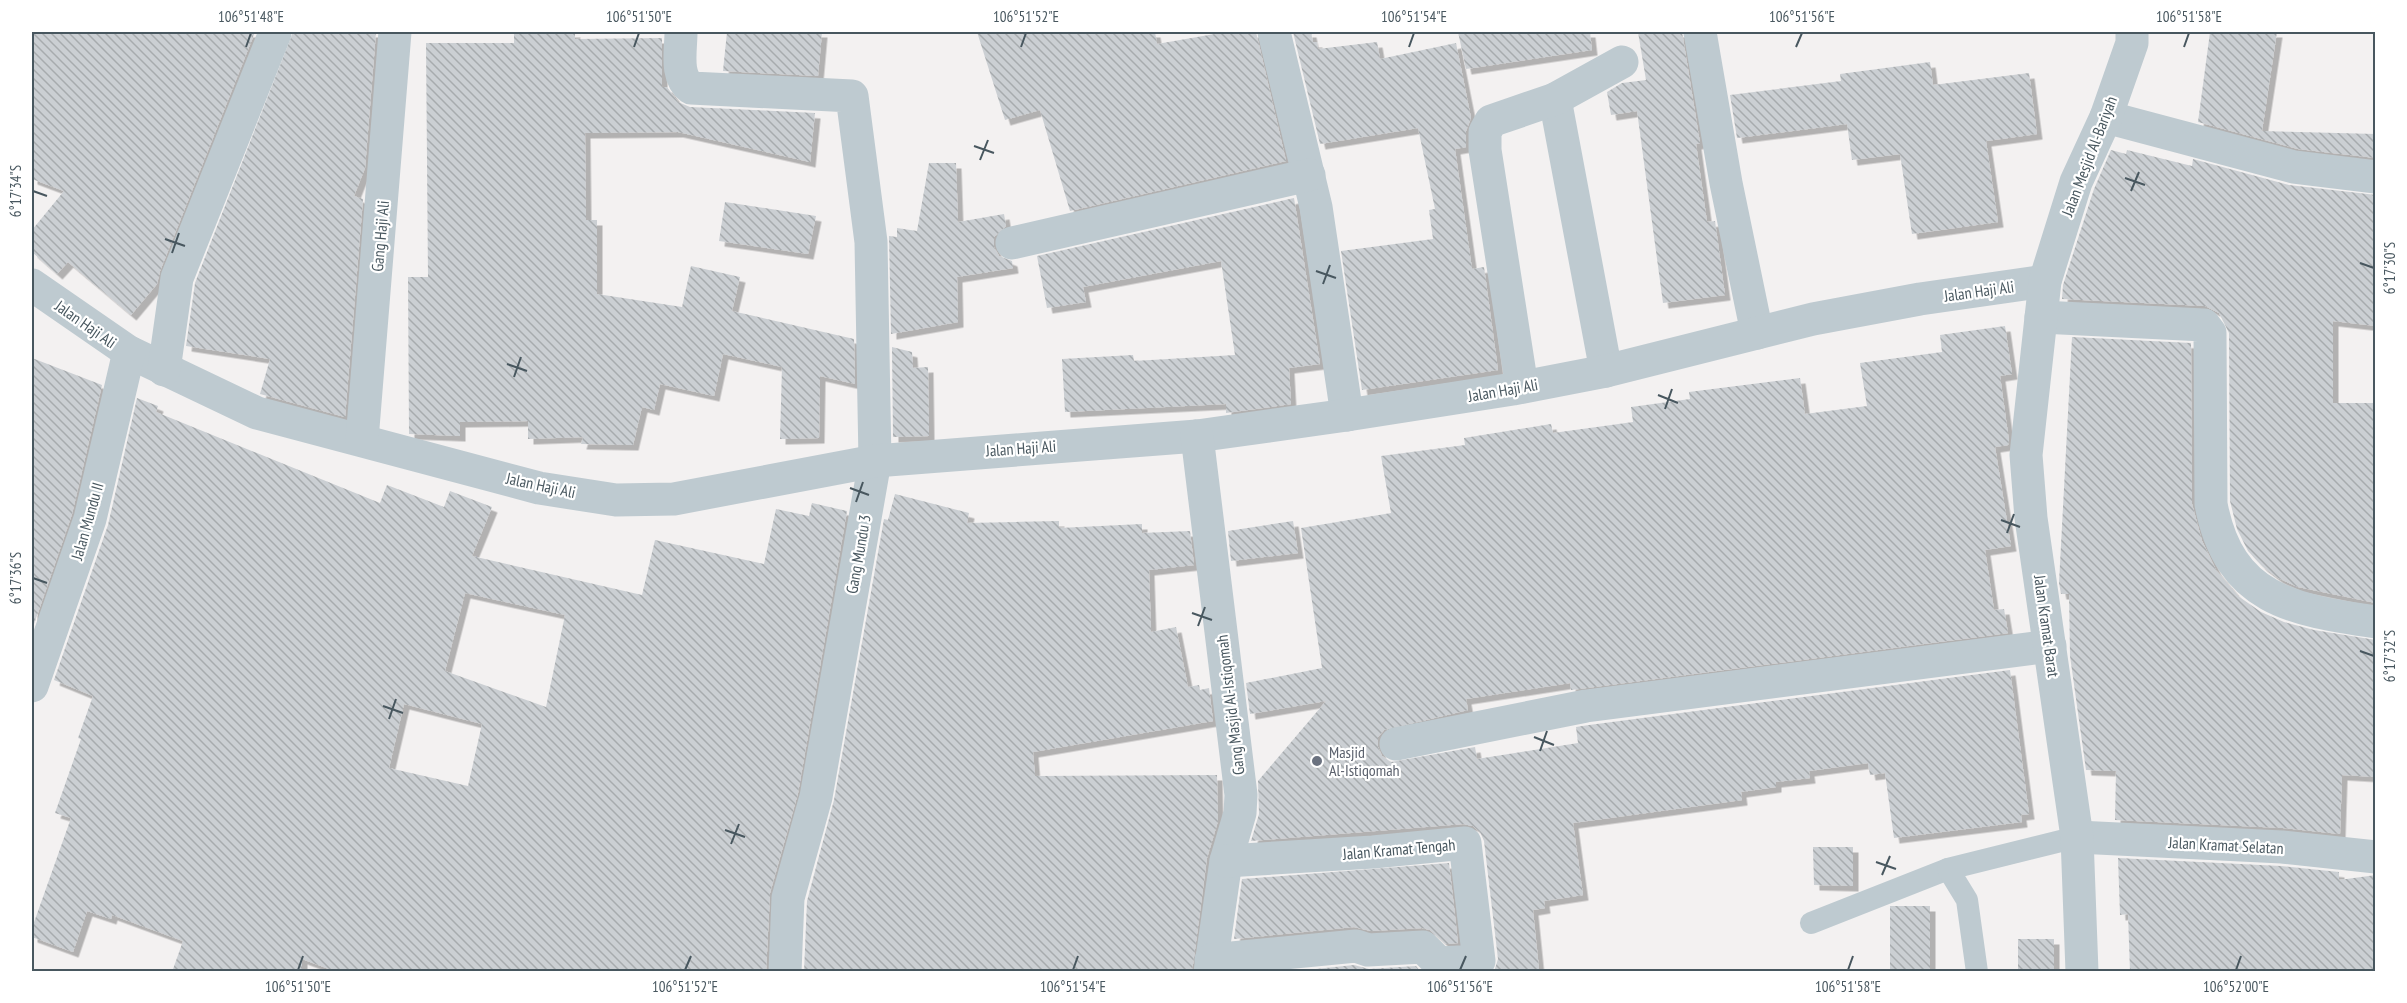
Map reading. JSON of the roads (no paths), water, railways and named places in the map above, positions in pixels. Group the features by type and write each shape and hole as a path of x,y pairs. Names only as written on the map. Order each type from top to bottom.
{"street":[{"name":"Gang Haji Ali","path":"362,440 395,32"},
{"name":"Gang Mundu 3","path":"681,32 680,73 683,82 691,88 852,96 870,242 875,461 816,797 788,898 785,972"},
{"path":"1274,32 1309,175 1347,415"},
{"path":"1700,32 1726,183 1757,333"},
{"name":"Jalan Mesjid Al-Bariyah","path":"2045,281 2076,182 2106,117 2132,43 2132,32"},
{"path":"164,370 177,278 275,33"},
{"path":"1522,387 1485,150 1485,132 1491,121 1555,99 1622,63"},
{"path":"1555,99 1606,371"},
{"path":"2106,117 2294,167 2376,177"},
{"path":"1012,243 1309,175"},
{"name":"Jalan Haji Ali","path":"32,285 129,352 257,413 539,488 616,500 674,499 875,461 1197,436 1347,415 1606,371 1757,333 1920,299 2045,281"},
{"name":"Jalan Kramat Barat","path":"2045,281 2026,454 2031,518 2077,837 2082,972"},
{"path":"2041,317 2204,325 2210,333 2211,504 2216,528 2230,556 2246,576 2274,600 2325,615 2376,622"},
{"name":"Jalan Mundu II","path":"32,686 90,519 129,352"},
{"name":"Gang Masjid Al-Istiqomah","path":"1197,436 1241,795 1240,813 1226,861 1210,966"},
{"path":"1396,744 1586,706 2050,646"},
{"name":"Jalan Kramat Selatan","path":"2077,837 2282,848 2376,857"},
{"name":"Jalan Kramat Tengah","path":"1210,966 1356,946 1368,950 1423,947 1439,963 1479,961 1465,843 1372,852 1226,861"}],"lane":[{"path":"1810,923 1948,869 2077,837"},
{"path":"1948,869 1967,900 1977,972"}],"place":[{"name":"Masjid Al-Istiqomah","path":"1317,761"}]}
